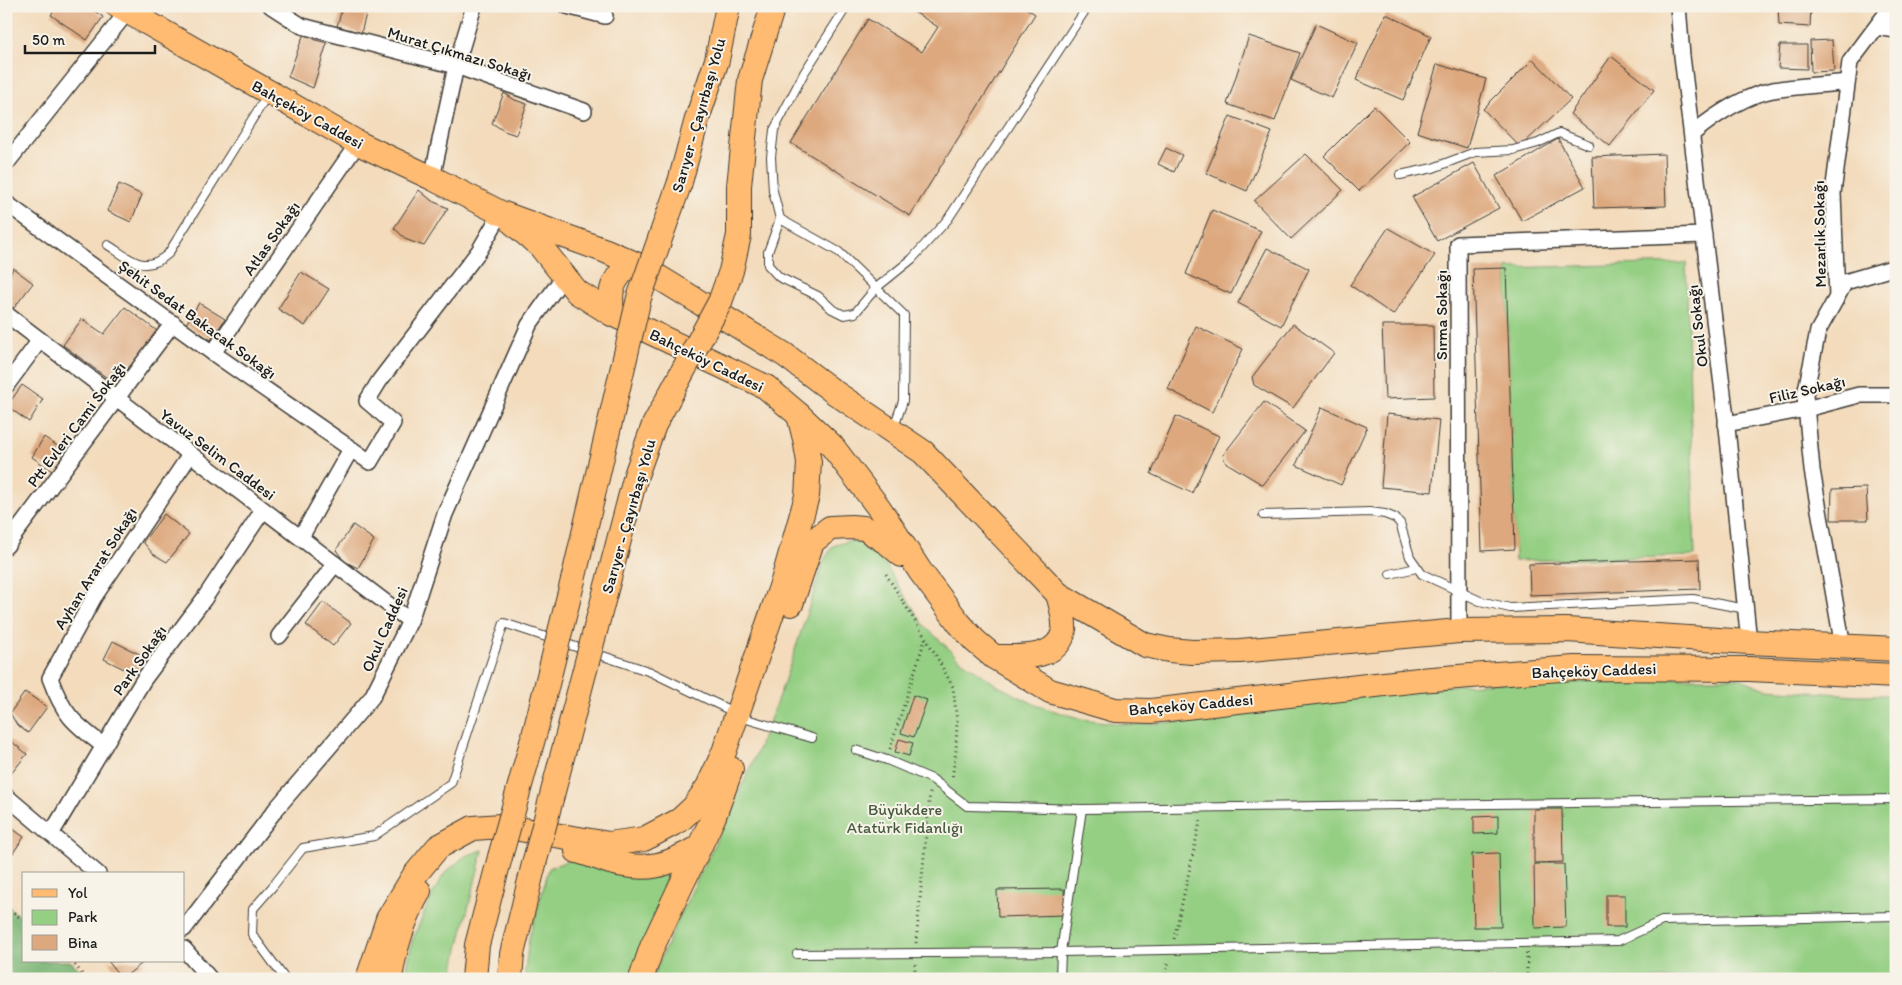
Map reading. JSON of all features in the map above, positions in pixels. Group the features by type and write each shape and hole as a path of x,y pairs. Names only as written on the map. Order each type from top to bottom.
{"main road":[{"name":"Sarıyer - Çayırbaşı Yolu","path":"474,979 477,945 536,728 573,581 639,298 680,182 697,119 716,60 728,6"},
{"name":"Sarıyer - Çayırbaşı Yolu","path":"510,979 512,954 534,864 636,475 654,425 720,302 731,271 739,235 739,186 750,80 773,6"},
{"name":"Bahçeköy Caddesi","path":"123,9 358,143 502,213 606,251 642,267 785,355 834,392 923,452 1058,594 1145,645 1169,650 1240,651 1458,631 1566,630 1896,649"},
{"name":"Bahçeköy Caddesi","path":"502,213 541,247 577,292 612,314 766,388 799,415 832,446 879,508 920,571 959,624 994,657 1050,691 1115,710 1142,711 1211,705 1419,680 1574,668 1739,669 1896,676"},
{"path":"564,276 574,261 587,255 606,251"},
{"path":"612,314 610,299 613,283 624,269 642,267"},
{"path":"641,979 652,947 714,816 807,496 809,462 806,439 799,415"},
{"path":"368,979 388,919 414,876 438,847 473,828 501,826 609,844 644,839 680,820 694,807 708,787 743,717 812,542 830,528 864,528 889,544 920,571"},
{"path":"994,657 1028,656 1047,652 1058,644 1064,631 1064,619 1058,594"},
{"path":"390,979 401,935 415,898 427,876 441,861 469,842 477,839 518,837 582,852 612,862 650,868 677,860 699,847"}],"street":[{"name":"Murat Çıkmazı Sokağı","path":"271,6 302,26 456,66 584,111"},
{"path":"432,178 456,66 474,6"},
{"path":"568,6 606,16"},
{"name":"Okul Sokağı","path":"1678,6 1682,56 1726,424 1749,642"},
{"name":"Mezarlık Sokağı","path":"1843,647 1812,470 1805,395 1818,331 1837,297 1833,193 1850,62 1892,6"},
{"path":"6,164 123,9"},
{"path":"1877,27 1896,30"},
{"path":"1692,134 1712,117 1746,100 1772,90 1847,82"},
{"name":"Atlas Sokağı","path":"213,353 358,143"},
{"name":"Şehit Sedat Bakacak Sokağı","path":"6,203 213,353 370,462 394,423 367,401 380,380 479,251 502,213"},
{"name":"Sırma Sokağı","path":"1458,631 1458,244 1704,234"},
{"path":"1837,297 1844,282 1896,268"},
{"name":"Okul Caddesi","path":"185,928 276,808 372,697 410,621 445,514 529,325 564,276"},
{"name":"Yavuz Selim Caddesi","path":"6,314 410,621"},
{"name":"Ptt Evleri Cami Sokağı","path":"6,546 173,323"},
{"path":"6,386 40,340"},
{"name":"Filiz Sokağı","path":"1726,424 1806,409 1859,395 1896,395"},
{"path":"301,537 351,448"},
{"name":"Ayhan Ararat Sokağı","path":"104,746 76,725 59,702 50,678 94,597 190,455"},
{"name":"Park Sokağı","path":"50,834 144,679 204,599 263,510"},
{"path":"279,636 335,564"},
{"path":"6,796 96,872"},
{"path":"185,950 210,979"}],"lane":[{"path":"847,6 804,73 774,130 770,157 773,190 780,219 768,252 768,265 779,277 818,296 832,309 844,315 855,313 876,288 912,259 948,219 1088,6"},
{"path":"108,245 138,264 144,265 156,263 168,254 269,92"},
{"path":"1400,175 1433,168 1474,152 1513,150 1538,143 1559,133 1589,145"},
{"path":"780,219 839,252 904,316 903,400 893,432"},
{"path":"1263,515 1370,512 1385,514 1395,518 1400,523 1410,557 1422,574 1480,602 1510,608 1693,600 1746,609"},
{"path":"1390,574 1416,568"},
{"path":"285,979 252,934 253,909 303,848 374,836 450,782 504,623 651,672 743,717 812,738"},
{"path":"856,750 887,760 932,779 967,806 1082,809 1896,799"},
{"path":"1060,979 1061,952 1082,809"},
{"path":"797,954 1061,952 1618,941 1662,921 1896,916"}],"path":[{"path":"886,574 950,679 955,697 957,734 951,794"},
{"path":"887,760 925,638"},
{"path":"913,979 932,779"},
{"path":"1165,979 1203,808"},
{"path":"6,907 22,919"},
{"path":"1527,942 1527,979"},
{"path":"73,962 86,979"}],"green space":[{"path":"1686,263 1695,556 1515,561 1506,268"},
{"name":"Büyükdere Atatürk Fidanlığı","path":"848,541 862,541 875,549 924,625 958,658 998,686 1038,706 1082,719 1130,725 1177,722 1311,702 1447,686 1582,678 1739,678 1766,689 1855,695 1896,695 1896,979 652,979 767,728 793,657 824,560 833,546"},
{"path":"483,850 452,979 405,979 412,941 433,893 445,873 465,856"},
{"path":"583,855 683,868 630,979 524,979 529,938 549,868"},
{"path":"6,905 22,918 22,962 71,962 84,973 86,979 6,979"}],"building":[{"path":"57,6 87,6 103,17 87,40 51,15"},
{"path":"343,6 368,6 361,33 337,26"},
{"path":"905,6 1023,6 1035,14 910,216 791,143 868,19 922,52 938,27"},
{"path":"1778,6 1811,6 1810,27 1779,25"},
{"path":"1386,14 1431,36 1403,100 1356,80"},
{"path":"1316,24 1358,43 1332,98 1291,80"},
{"path":"304,33 316,40 327,43 313,88 288,77"},
{"path":"1249,36 1300,53 1275,121 1227,104"},
{"path":"1832,40 1834,71 1811,72 1810,41"},
{"path":"1780,45 1807,45 1807,69 1778,68"},
{"path":"1611,56 1654,90 1610,146 1570,114"},
{"path":"1533,59 1571,99 1520,147 1483,109"},
{"path":"1437,64 1486,79 1467,148 1417,132"},
{"path":"504,93 515,100 527,104 516,135 504,131 492,123"},
{"path":"1374,106 1410,142 1359,191 1324,156"},
{"path":"1230,116 1272,132 1247,191 1206,173"},
{"path":"1558,139 1585,187 1522,221 1496,176"},
{"path":"1166,148 1182,155 1174,172 1158,164"},
{"path":"1306,154 1343,190 1291,239 1254,201"},
{"path":"1664,154 1666,206 1594,208 1592,157"},
{"path":"1474,163 1499,208 1437,241 1412,197"},
{"path":"119,184 142,195 131,222 107,211"},
{"path":"419,190 432,201 448,208 424,246 407,240 394,228"},
{"path":"1212,210 1261,231 1231,294 1186,274"},
{"path":"1388,228 1435,255 1393,315 1350,285"},
{"path":"1267,248 1309,269 1281,326 1238,303"},
{"path":"13,268 33,283 14,308 6,302 6,284"},
{"path":"1506,268 1515,549 1482,551 1473,269"},
{"path":"301,272 329,289 305,326 278,309"},
{"path":"199,303 225,319 211,340 186,324"},
{"path":"125,307 160,333 119,387 63,345 82,319 104,334"},
{"path":"1293,324 1334,353 1293,408 1254,385 1252,377"},
{"path":"1382,325 1433,325 1434,397 1385,399"},
{"path":"1196,326 1243,349 1212,412 1168,389"},
{"path":"22,385 43,399 29,422 7,406"},
{"path":"1264,402 1305,431 1263,485 1225,462 1223,455"},
{"path":"1322,407 1367,427 1341,485 1296,465"},
{"path":"1387,414 1439,420 1432,492 1381,487"},
{"path":"1176,416 1219,436 1192,493 1151,474"},
{"path":"44,437 68,453 55,473 32,457"},
{"path":"1866,488 1868,520 1831,520 1832,489"},
{"path":"164,514 189,534 167,562 153,554 143,542"},
{"path":"353,525 374,540 358,568 344,561 336,550"},
{"path":"1699,559 1700,589 1530,595 1529,564"},
{"path":"323,602 351,623 333,646 306,625"},
{"path":"113,641 143,656 134,674 104,659"},
{"path":"25,692 47,707 28,733 17,725 10,713"},
{"path":"913,695 927,700 914,737 901,733"},
{"path":"6,737 27,754 6,780"},
{"path":"899,739 913,743 909,756 895,752"},
{"path":"1534,809 1562,809 1563,862 1534,863"},
{"path":"1498,816 1498,833 1474,834 1474,817"},
{"path":"6,824 24,837 6,863"},
{"path":"1499,853 1501,927 1474,927 1472,854"},
{"path":"1534,864 1564,864 1566,927 1535,928"},
{"path":"1064,889 1065,915 998,917 997,890"},
{"path":"1606,895 1625,895 1625,927 1606,927"},
{"path":"109,962 144,962 122,979"}]}
